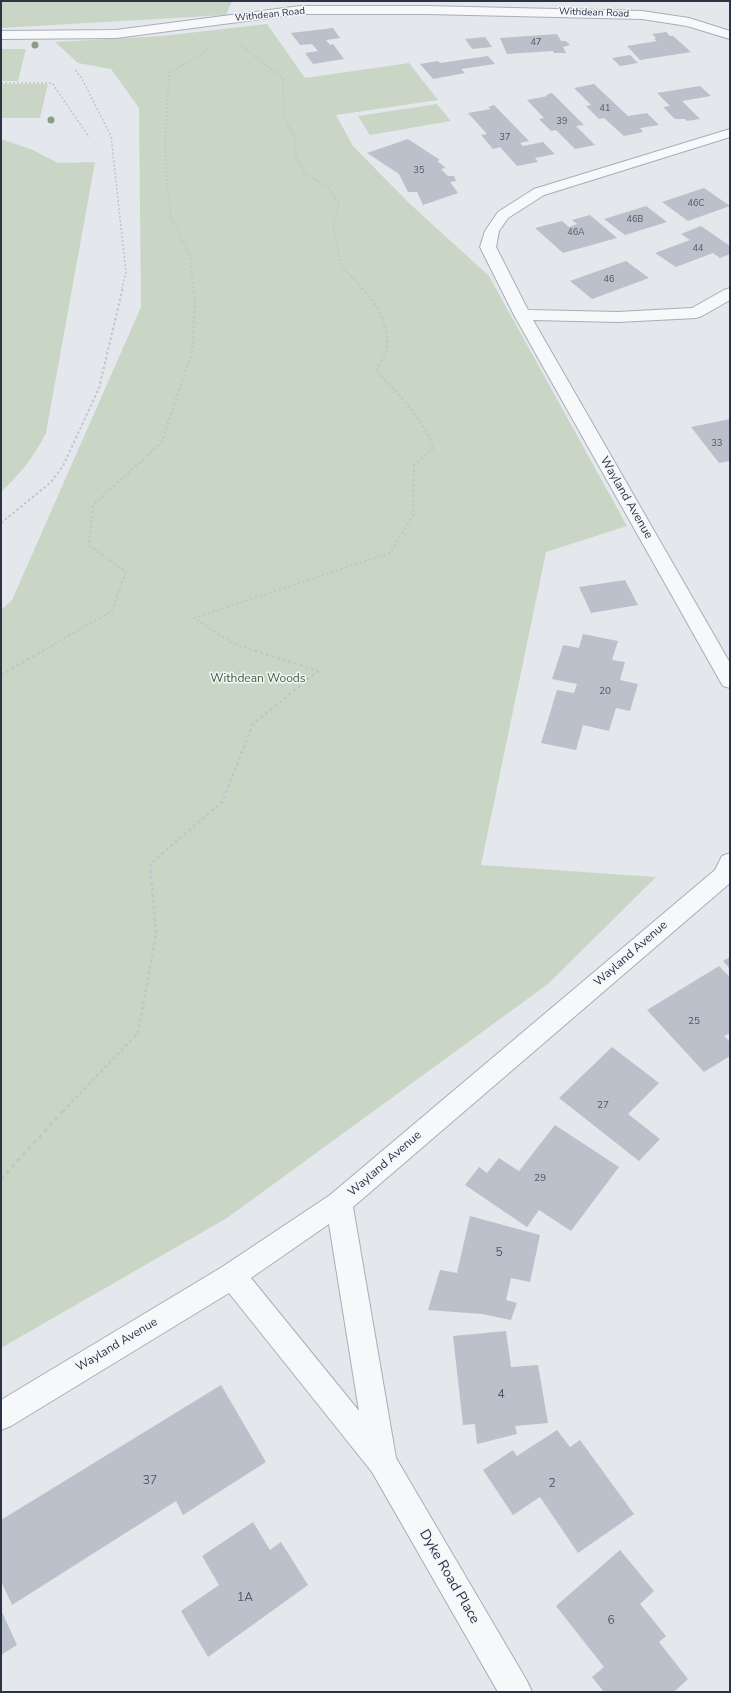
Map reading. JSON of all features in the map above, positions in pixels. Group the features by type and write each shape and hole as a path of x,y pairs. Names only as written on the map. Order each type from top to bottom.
{"street":[{"path":"251,1 253,16"},
{"name":"Withdean Road","path":"1,35 116,34 300,10 523,11 642,15 689,22 730,35"},
{"path":"730,133 539,192 503,215 492,231 488,248 522,315 618,317 696,313 730,293"},
{"name":"Wayland Avenue","path":"522,315 730,681"},
{"name":"Wayland Avenue","path":"1,1416 232,1276 340,1203 723,876 730,862"},
{"path":"340,1203 382,1462"},
{"path":"232,1276 382,1462"},
{"name":"Dyke Road Place","path":"382,1462 516,1692"}],"path":[{"path":"1,675 112,611 126,572 89,545 93,505 161,443 192,352 195,303 190,255 171,217 167,182 165,144 169,73 230,37 253,16"},
{"path":"1,1179 71,1102 138,1033 156,934 150,864 222,802 253,724 318,671 234,644 194,618 390,553 413,515 414,466 434,447 424,424 401,394 376,371 387,349 384,320 370,296 341,266 333,222 339,204 328,187 306,174 296,158 295,136 284,117 283,78 230,37"},
{"path":"1,524 50,484 63,466 99,388 126,272 117,181 110,136 81,77 75,70"},
{"path":"1,83 52,82 89,137"}],"green space":[{"path":"1,1 232,1 226,15 1,28"},
{"name":"Withdean Woods","path":"267,24 305,78 409,63 438,100 336,115 353,146 410,204 489,276 627,526 546,552 481,865 656,877 548,984 227,1218 1,1348 1,610 12,600 141,307 139,108 111,69 78,63 55,42 162,36"},
{"path":"1,49 26,49 18,81 1,81"},
{"path":"1,84 48,84 40,118 1,118"},
{"path":"437,104 451,121 370,135 358,116"},
{"path":"1,139 33,150 58,163 95,162 46,433 37,450 26,465 1,492"}],"building":[{"path":"333,28 340,38 326,40 330,45 333,44 344,59 313,64 305,53 318,51 312,44 300,45 291,33"},
{"path":"666,32 670,36 673,36 691,52 640,60 627,46 657,41 654,39 656,38 652,34"},
{"path":"557,34 561,41 566,41 570,45 563,47 566,53 554,53 553,51 507,54 500,38"},
{"path":"485,37 492,47 472,49 465,39"},
{"path":"630,55 638,63 620,66 612,58"},
{"path":"488,56 495,64 461,69 465,73 433,79 420,64 438,61 440,63"},
{"path":"594,84 628,116 647,113 659,125 640,128 643,132 624,136 604,118 599,119 586,106 591,105 574,88"},
{"path":"700,86 711,96 682,101 700,119 687,121 685,119 675,119 663,107 670,106 657,93"},
{"path":"552,93 584,125 576,126 595,145 575,149 556,130 551,131 539,119 544,118 527,100 548,96 546,95"},
{"path":"494,105 529,141 520,143 523,146 543,142 555,154 535,158 538,162 517,166 500,147 493,149 481,135 487,134 468,113 491,109 488,107"},
{"path":"408,139 440,160 437,161 446,168 441,169 448,176 454,176 456,181 450,182 458,193 423,205 417,192 408,192 399,174 367,153"},
{"path":"704,188 730,206 688,221 662,202"},
{"path":"646,206 667,222 625,235 604,219"},
{"path":"590,215 617,238 563,253 535,228 562,221 569,227 577,224 572,220"},
{"path":"701,226 730,246 730,254 720,258 713,253 676,267 655,253 690,240 681,234"},
{"path":"626,261 649,278 592,299 570,281"},
{"path":"730,419 730,461 719,463 691,427"},
{"path":"625,580 638,605 591,613 579,587"},
{"path":"583,634 618,641 612,660 625,662 620,680 638,684 630,711 616,708 609,731 583,725 576,750 541,743 557,690 574,693 577,684 552,679 563,645 579,648"},
{"path":"730,957 730,969 723,961"},
{"path":"719,966 730,977 730,1033 724,1036 730,1042 730,1056 704,1072 647,1010"},
{"path":"612,1047 659,1083 628,1114 660,1139 639,1161 559,1098"},
{"path":"555,1125 619,1167 571,1231 539,1210 527,1227 465,1185 479,1167 487,1173 499,1158 519,1171"},
{"path":"470,1216 540,1235 530,1282 511,1278 506,1300 517,1303 511,1320 482,1314 428,1310 440,1270 457,1273"},
{"path":"506,1331 511,1367 538,1365 548,1423 515,1426 517,1434 477,1444 475,1424 463,1425 453,1336"},
{"path":"221,1385 266,1462 183,1515 176,1501 12,1605 1,1581 1,1520"},
{"path":"557,1430 570,1447 580,1440 634,1514 578,1553 540,1497 513,1515 483,1470 513,1450 517,1456"},
{"path":"253,1522 270,1550 281,1542 308,1585 208,1657 181,1611 219,1585 202,1556"},
{"path":"620,1550 654,1591 640,1604 666,1636 659,1642 688,1679 674,1692 604,1692 592,1677 604,1667 556,1606"},
{"path":"1,1610 17,1645 1,1655"}]}
